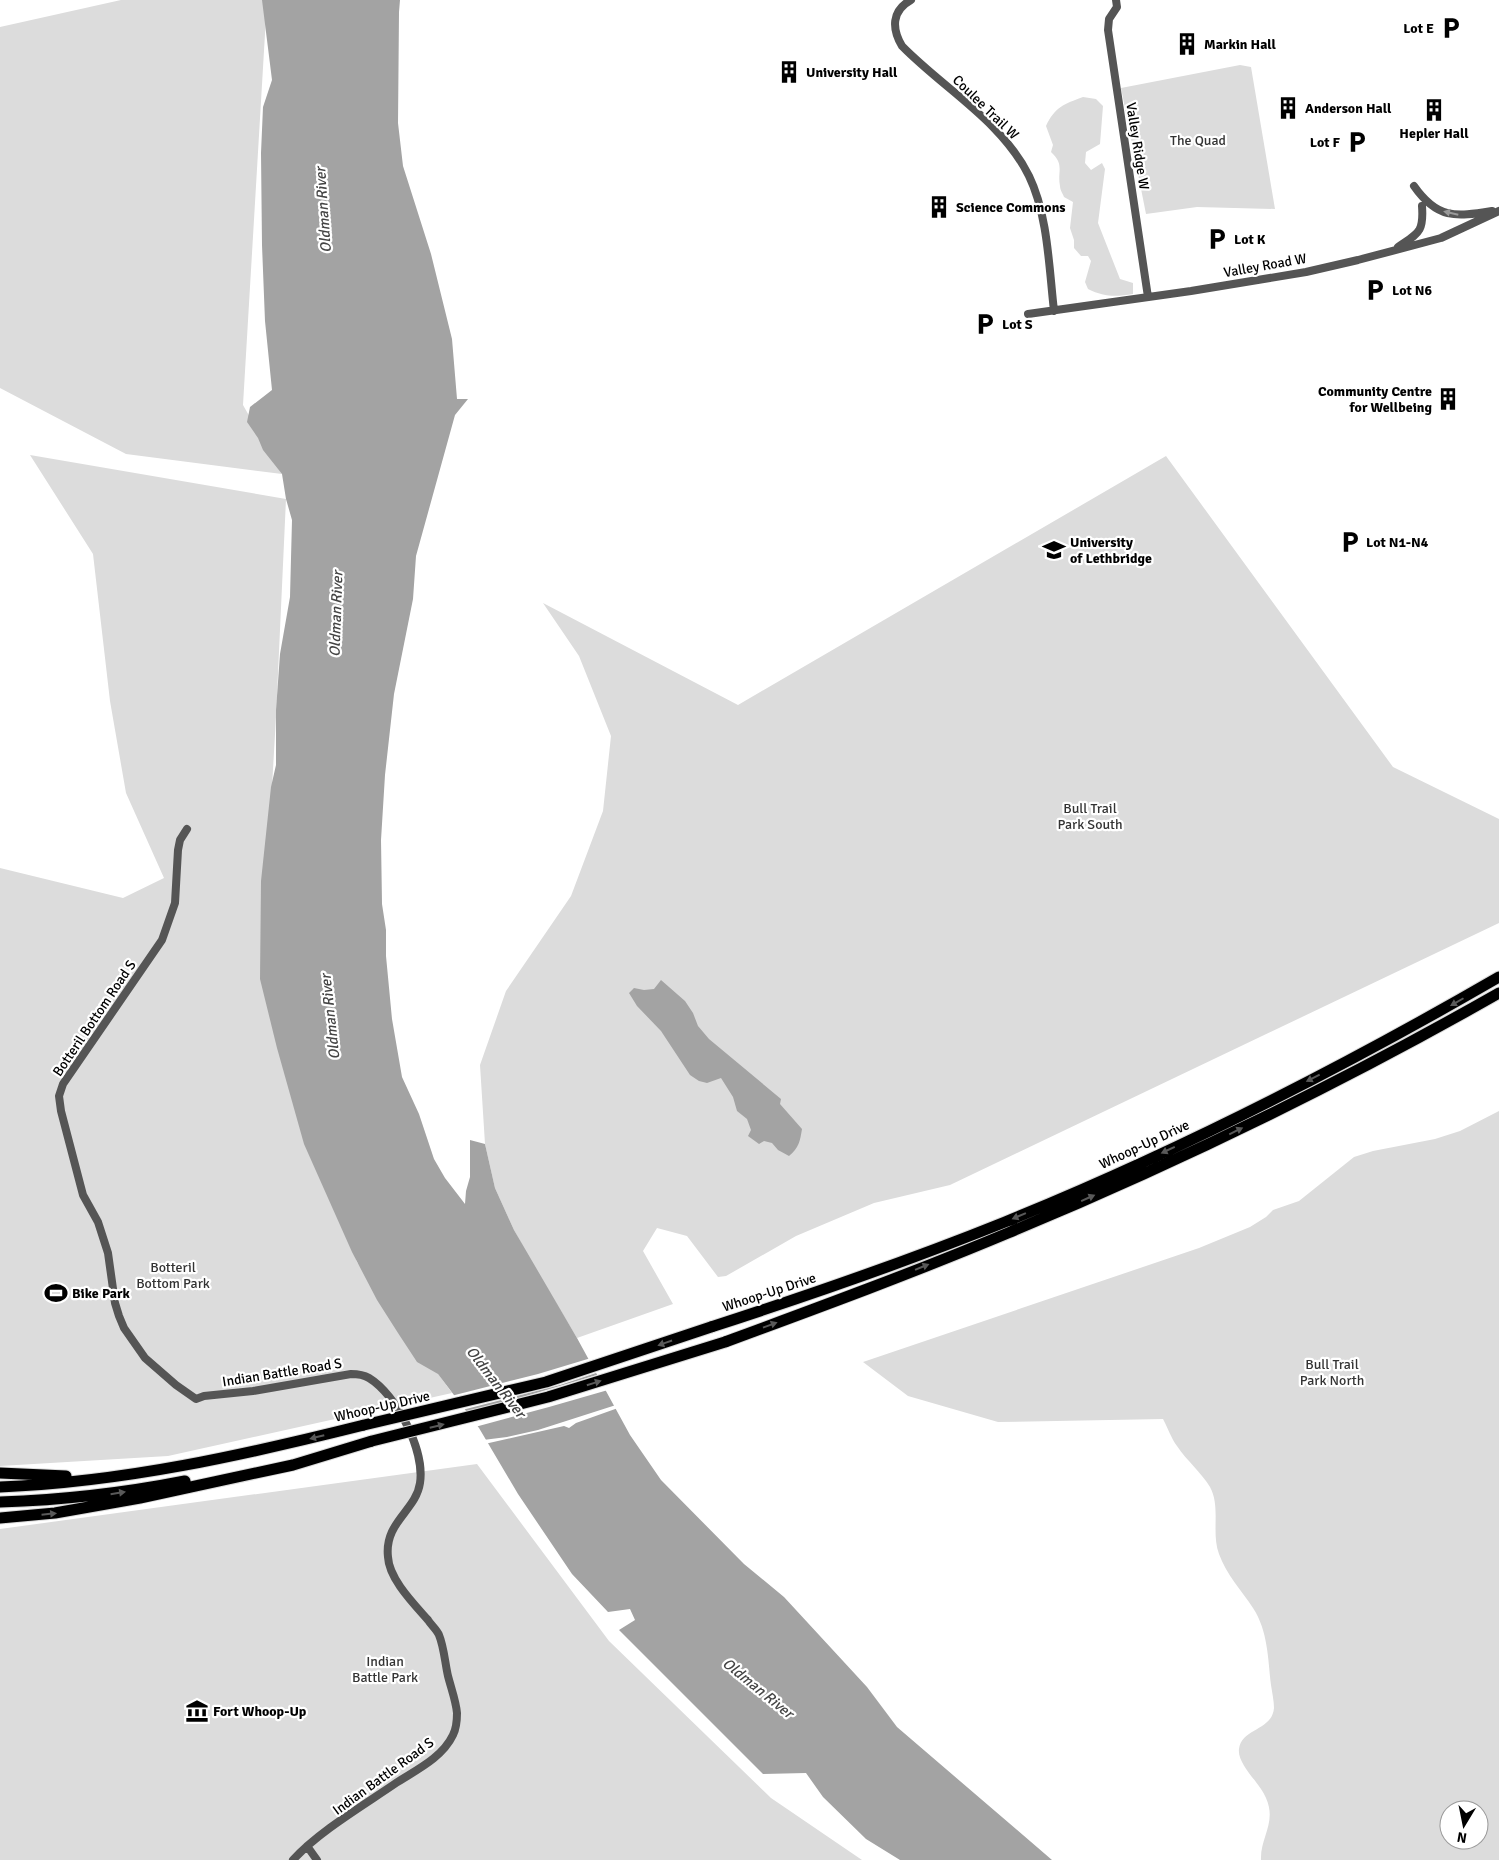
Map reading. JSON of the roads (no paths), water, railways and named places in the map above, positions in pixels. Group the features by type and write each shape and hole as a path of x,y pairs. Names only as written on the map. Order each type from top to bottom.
{"highway":[{"name":"Whoop-Up Drive","path":"0,1487 108,1478 199,1463 279,1446 546,1382 820,1291 1006,1222 1200,1135 1357,1057 1499,978"},
{"name":"Whoop-Up Drive","path":"0,1502 113,1494 372,1442 548,1397 725,1342 960,1252 1122,1184 1286,1107 1438,1028 1499,993"},
{"path":"0,1518 55,1513 140,1498 293,1464 372,1442"},
{"path":"0,1473 108,1478"}],"street":[{"name":"Coulee Trail W","path":"911,0 900,9 894,26 902,46 998,134 1012,150 1030,177 1041,211 1054,311"},
{"name":"Valley Ridge W","path":"1116,0 1117,7 1109,19 1108,30 1148,297"},
{"path":"1414,186 1429,205 1447,213 1467,215 1499,211"},
{"path":"1391,252 1422,229 1422,206"},
{"name":"Valley Road W","path":"1028,314 1306,272 1441,238 1499,211"},
{"name":"Botteril Bottom Road S","path":"187,829 180,840 178,850 175,903 162,940 63,1084 59,1096 59,1105 84,1195 98,1222 108,1253 115,1303 124,1328 145,1358 176,1386 196,1399"},
{"name":"Indian Battle Road S","path":"196,1399 204,1396 253,1391 360,1374 379,1385 396,1407 408,1427 418,1454 421,1476 418,1490 392,1530 387,1556 395,1578 439,1634 457,1712 454,1734 445,1747 430,1761 359,1808 307,1846 293,1860"},
{"path":"307,1846 317,1860"}],"water":[{"name":"Oldman River","path":"262,0 400,0 398,123 403,166 431,254 452,339 457,399 468,399 455,415 416,556 413,599 394,694 385,775 381,840 382,904 386,930 386,956 392,1019 402,1077 419,1114 434,1159 445,1178 465,1204 470,1177 470,1140 485,1144 495,1188 514,1230 577,1338 630,1435 661,1480 744,1564 784,1597 867,1687 897,1727 1052,1860 900,1860 866,1839 823,1797 806,1773 763,1774 619,1630 635,1620 630,1609 608,1612 572,1574 518,1494 479,1428 438,1374 417,1362 377,1300 352,1252 304,1144 260,979 261,881 271,787 276,765 276,710 280,654 290,597 292,520 282,474 263,450 258,438 247,422 250,407 272,390 265,321 261,153 263,107 272,80"},
{"path":"661,980 685,1001 693,1013 698,1026 709,1039 781,1099 780,1104 802,1129 798,1144 789,1156 778,1150 772,1143 764,1141 759,1144 748,1136 751,1130 747,1119 737,1111 733,1097 721,1078 707,1083 699,1081 690,1075 661,1031 637,1006 629,993 634,988 654,989"}],"place":[{"name":"Lot E","path":"1451,28"},
{"name":"Markin Hall","path":"1187,44"},
{"name":"University Hall","path":"789,72"},
{"name":"Anderson Hall","path":"1288,108"},
{"name":"Hepler Hall","path":"1434,110"},
{"name":"Lot F","path":"1357,142"},
{"name":"Science Commons","path":"939,207"},
{"name":"Lot K","path":"1217,239"},
{"name":"Lot N6","path":"1375,290"},
{"name":"Lot S","path":"985,324"},
{"name":"Community Centre for Wellbeing","path":"1448,399"},
{"name":"Lot N1-N4","path":"1350,542"},
{"name":"University of Lethbridge","path":"1054,550"},
{"name":"Bike Park","path":"56,1293"},
{"name":"Fort Whoop-Up","path":"197,1711"}],"park label":[{"name":"The Quad","path":"1198,140"},
{"name":"Bull Trail Park South","path":"1090,816"},
{"name":"Botteril Bottom Park","path":"173,1276"},
{"name":"Bull Trail Park North","path":"1332,1372"},
{"name":"Indian Battle Park","path":"385,1669"}]}
